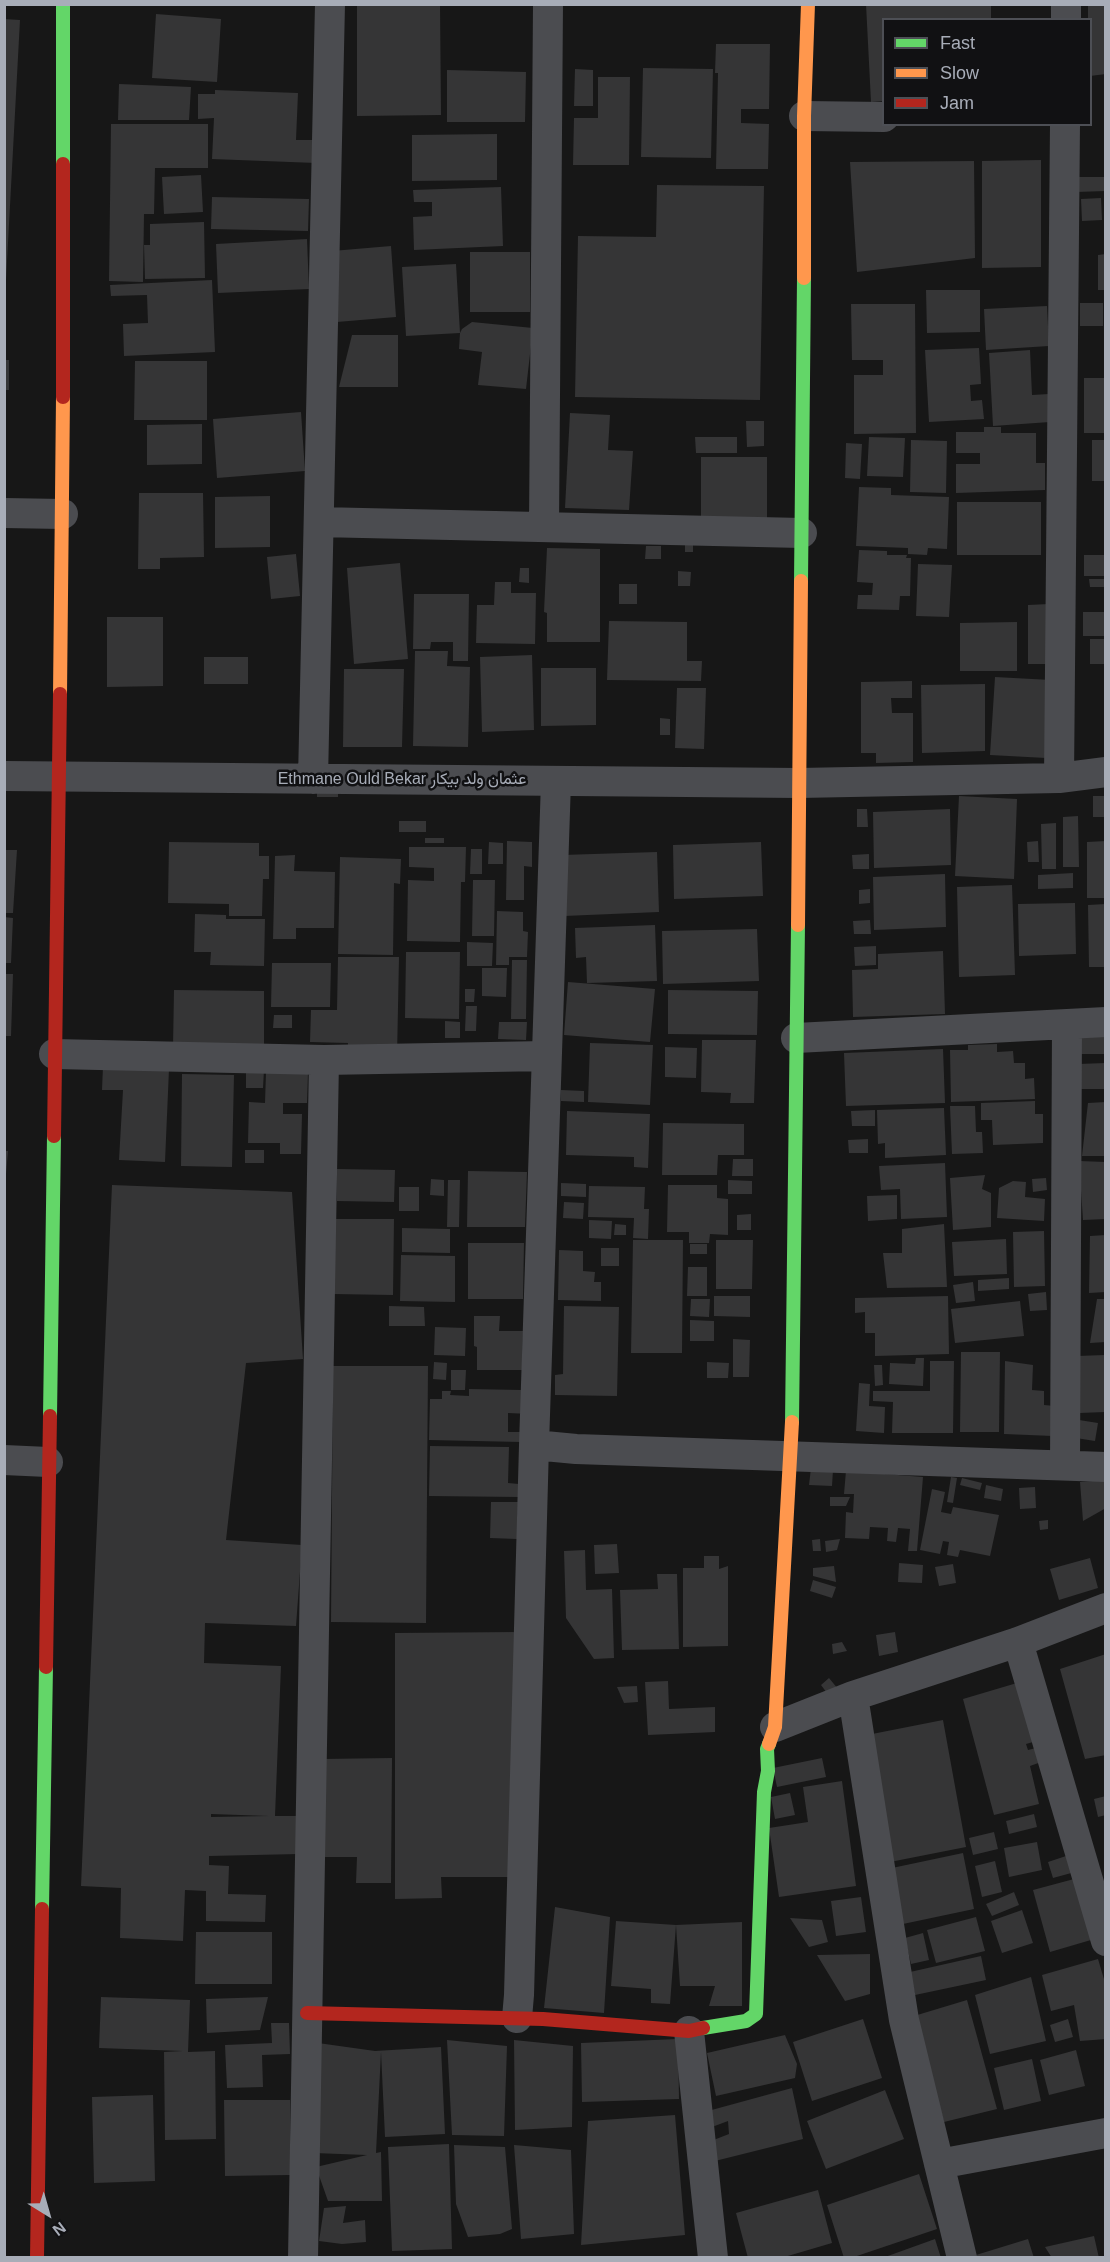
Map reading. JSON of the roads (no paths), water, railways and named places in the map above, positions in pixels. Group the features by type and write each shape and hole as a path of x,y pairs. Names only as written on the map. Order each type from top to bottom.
{"street":[{"path":"37,2258 63,514 63,4"},
{"path":"313,779 330,4"},
{"path":"544,527 548,4"},
{"path":"307,2013 517,2018 689,2031 746,2021 756,2014 764,1792 768,1771 767,1749 775,1727 792,1455 804,116 808,4"},
{"path":"804,116 882,117"},
{"path":"1059,778 1065,126"},
{"path":"4,513 63,514"},
{"path":"319,522 802,533"},
{"name":"Ethmane Ould Bekar عثمان ولد بيكار","path":"4,776 799,783 1059,778 1106,772"},
{"path":"517,2018 556,781"},
{"path":"796,1038 1106,1022"},
{"path":"1065,1465 1067,1024"},
{"path":"54,1054 324,1060 546,1056"},
{"path":"303,2258 324,1060"},
{"path":"534,1445 576,1449 1106,1467"},
{"path":"4,1460 48,1462"},
{"path":"775,1727 853,1696 1018,1642 1106,1608"},
{"path":"1018,1642 1106,1941"},
{"path":"853,1696 904,2020 962,2258"},
{"path":"689,2031 714,2258"},
{"path":"939,2164 1106,2133"}]}
